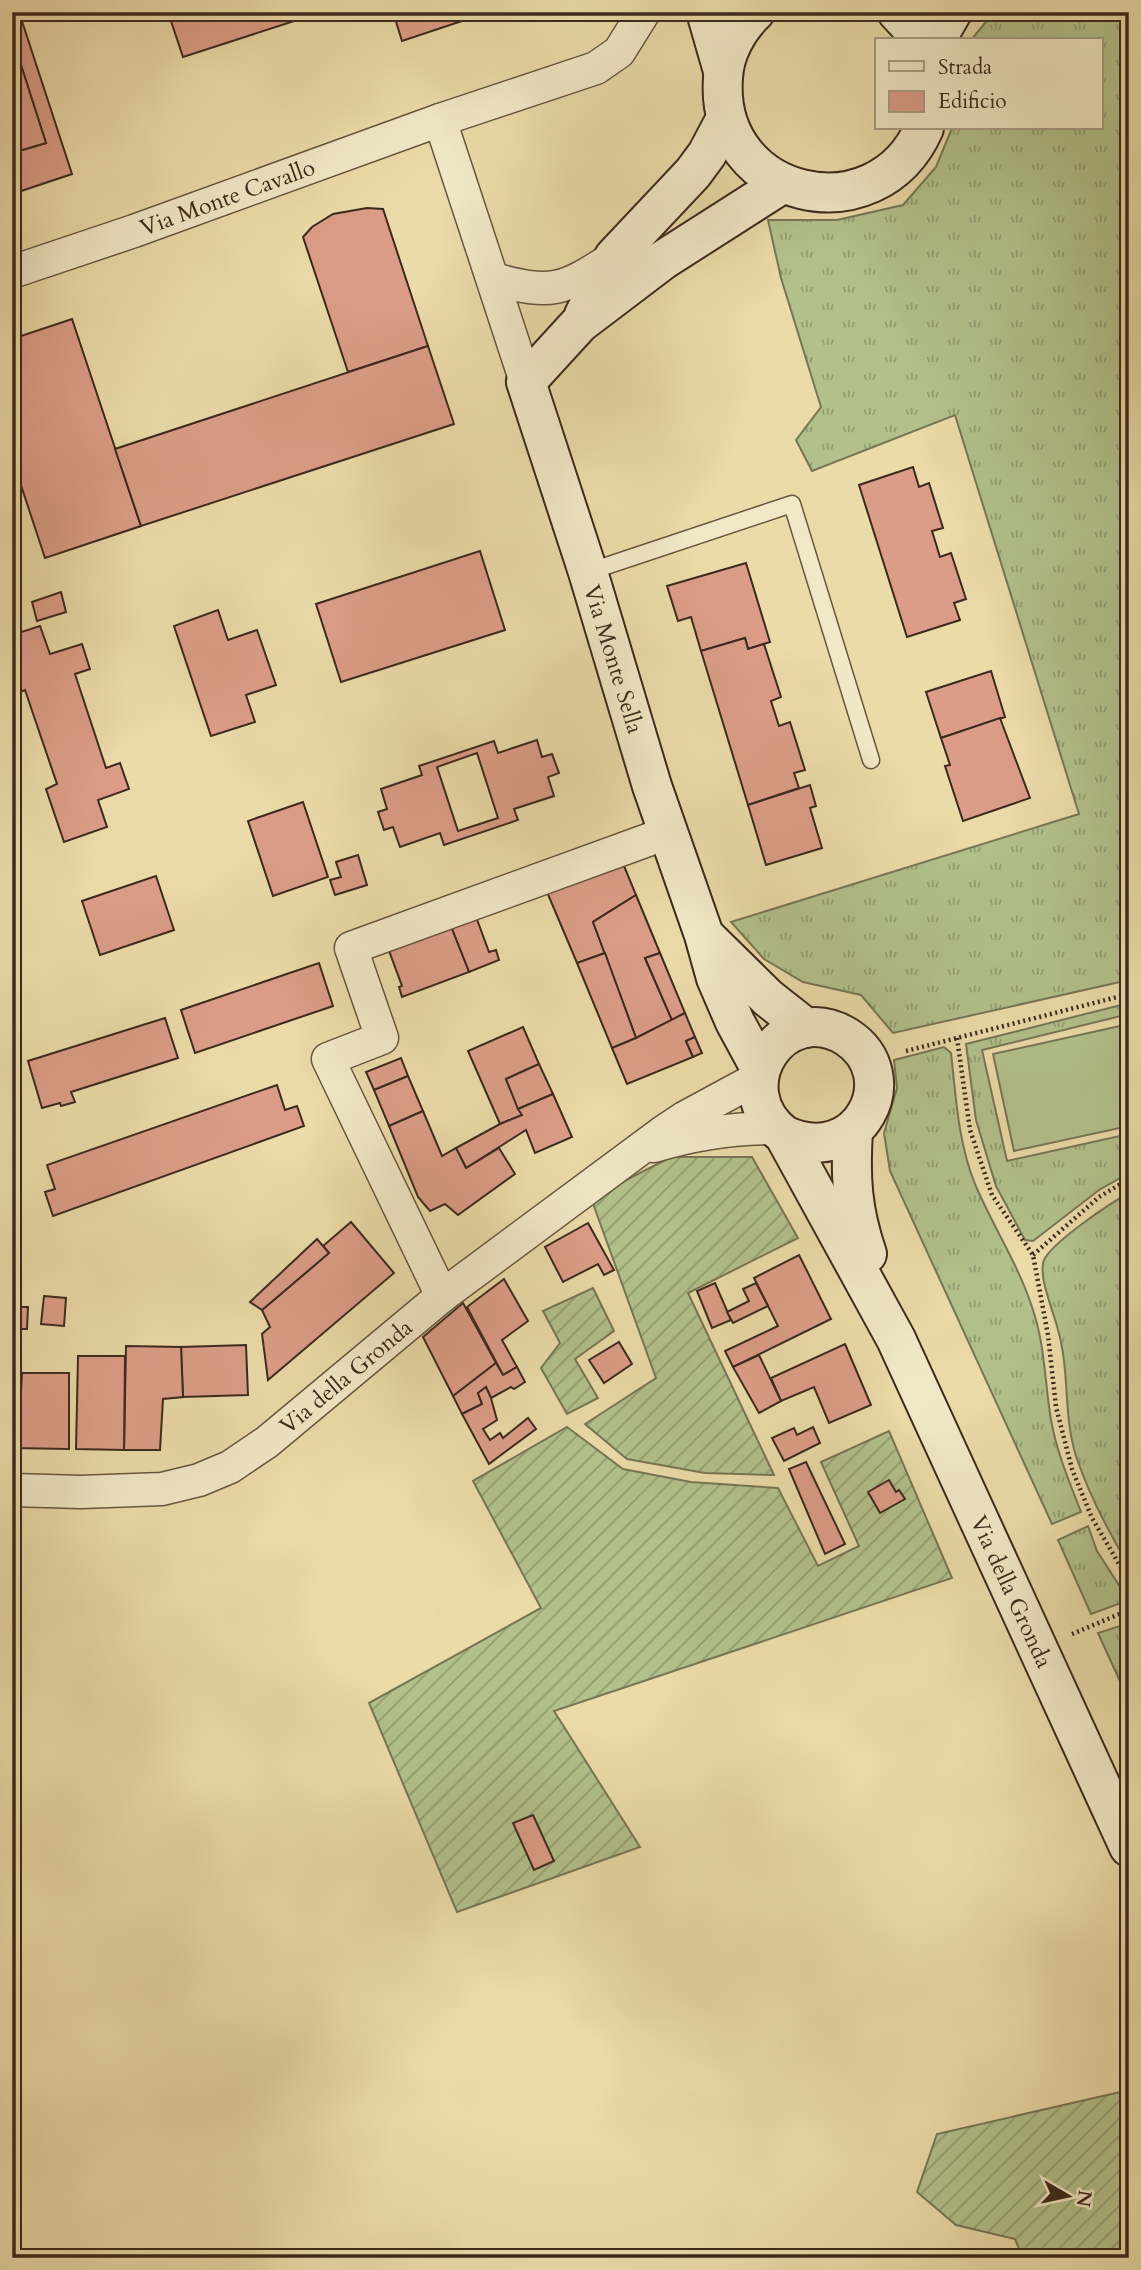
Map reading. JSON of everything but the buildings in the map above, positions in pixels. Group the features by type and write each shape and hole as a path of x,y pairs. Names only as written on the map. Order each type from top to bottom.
{"street":[{"name":"Via Monte Cavallo","path":"12,272 134,232 440,120 596,68 619,52 643,12"},
{"path":"706,12 723,71"},
{"path":"755,12 741,28 731,46 723,71 722,86 725,120 738,145 768,176 782,184 817,193 850,190 867,185 894,170 917,144 923,130"},
{"path":"897,12 918,38"},
{"path":"937,38 952,12"},
{"name":"Via Monte Sella","path":"440,120 588,572 667,833 724,999 759,1073"},
{"path":"493,279 533,289 559,288 590,273 614,257 693,173 707,154 725,120"},
{"path":"526,382 580,323 663,260 782,184"},
{"path":"580,323 614,257"},
{"path":"442,1296 328,1059 382,1038 351,948 667,833"},
{"name":"Via Monte Sella","path":"704,935 768,998 806,1028"},
{"path":"806,1028 836,1031 860,1048 868,1061 872,1074 872,1101 867,1113 853,1131 834,1141 817,1144 799,1142 779,1131 764,1113 759,1097 759,1073 767,1054 791,1033 806,1028"},
{"name":"Via della Gronda","path":"12,1490 80,1492 162,1489 199,1480 230,1467 276,1435 442,1296 684,1118 759,1073"},
{"name":"Via della Gronda","path":"639,1150 709,1133 748,1128 779,1131 895,1339 1129,1847"},
{"name":"Via della Gronda","path":"853,1131 853,1205 895,1339"}],"lane":[{"path":"588,572 792,504 871,760"}],"path":[{"path":"868,1061 1129,994"},
{"path":"957,1038 970,1130 992,1195 1033,1255 1048,1335 1056,1407 1072,1469 1092,1518 1129,1581"},
{"path":"1033,1255 1099,1197 1129,1179"},
{"path":"1037,1649 1129,1610"}],"green space":[{"path":"994,12 1129,12 1129,980 893,1033 861,995 803,982 764,959 731,922 1079,814 955,415 812,471 796,440 821,407 781,278 768,220 837,220 903,205 936,167 951,130 1102,130 1102,38 973,38"},
{"path":"1129,1003 1129,1014 982,1050 1007,1161 1129,1134 1129,1173 1099,1190 1033,1241 1025,1240 996,1186 976,1120 966,1044"},
{"path":"1129,1024 1129,1126 1014,1151 993,1054"},
{"path":"944,1047 951,1053 959,1119 969,1168 1021,1277 1033,1310 1054,1432 1081,1512 1052,1524 890,1171 884,1133 897,1088 894,1060"},
{"path":"671,1157 752,1157 798,1238 688,1293 774,1475 705,1473 627,1459 585,1424 656,1378 591,1198"},
{"path":"1129,1193 1129,1566 1100,1512 1076,1456 1069,1425 1062,1346 1047,1293 1043,1265 1045,1258 1060,1241"},
{"path":"593,1288 614,1331 575,1359 598,1398 567,1414 541,1368 560,1343 543,1311"},
{"path":"567,1427 623,1469 691,1482 778,1488 818,1566 859,1546 821,1462 889,1431 952,1578 554,1711 640,1847 457,1912 369,1703 541,1608 473,1481"},
{"path":"1088,1526 1097,1551 1126,1596 1121,1603 1091,1614 1058,1540"},
{"path":"1129,1623 1129,1701 1098,1633"},
{"path":"1129,2090 1129,2258 1023,2258 1015,2239 956,2225 917,2192 937,2134"}]}
